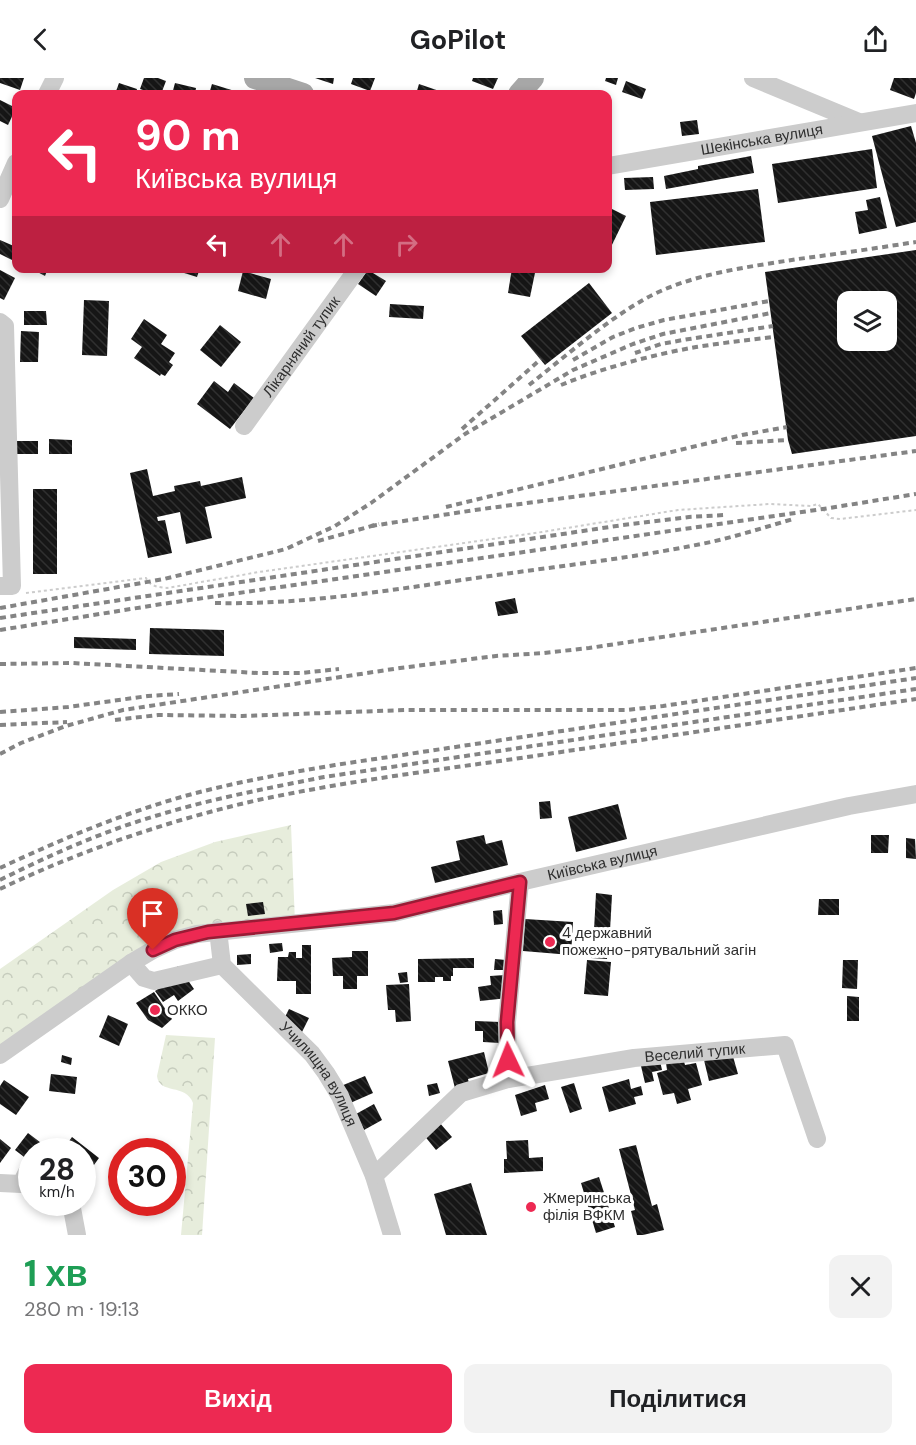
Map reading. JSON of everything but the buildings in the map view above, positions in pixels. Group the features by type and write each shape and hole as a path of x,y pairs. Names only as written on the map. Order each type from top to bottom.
{"main road":[{"path":"255,78 291,90"},
{"path":"523,90 534,78"}],"street":[{"path":"753,78 860,123"},
{"name":"Шекінська вулиця","path":"612,165 916,113"},
{"path":"0,199 12,172"},
{"name":"Лікарняний тупик","path":"244,426 354,273"},
{"path":"0,322 5,326 12,586 8,590"},
{"name":"Київська вулиця","path":"0,1055 131,963 175,940 197,933 388,914 849,806 916,794"},
{"path":"374,1176 461,1094 508,1079 507,1022 520,882"},
{"path":"131,963 144,978 154,981 222,965 218,930"},
{"name":"Училищна вулиця","path":"222,965 312,1054 327,1073 340,1096 374,1176 392,1235"},
{"name":"Веселий тупик","path":"508,1079 634,1058 785,1045 817,1139"},
{"path":"0,1183 18,1184"},
{"path":"73,1216 77,1235"}],"path":[{"path":"8,590 147,578 153,586 168,588 260,572 542,532 678,510 771,504 811,506 818,504 831,518 840,519 916,510"}],"green space":[{"path":"291,825 295,923 175,940 0,1055 0,969 113,890 161,862 215,842"},
{"path":"166,1035 215,1038 202,1235 181,1235 183,1216 186,1216 186,1180 193,1103 185,1093 162,1085 157,1076"}],"railway":[{"path":"529,385 614,319 643,300 679,284 739,269 916,242"},
{"path":"573,360 613,337 636,328 664,320 769,301"},
{"path":"0,608 164,579 286,549 335,526 371,503 465,434 573,370 633,344 663,334 771,313"},
{"path":"635,353 661,344 773,326"},
{"path":"561,385 610,368 662,354 696,347 774,337"},
{"path":"462,429 541,359"},
{"path":"446,507 742,435 787,427"},
{"path":"736,443 788,440"},
{"path":"371,526 916,451"},
{"path":"0,630 162,604 916,494"},
{"path":"0,618 623,525 724,515"},
{"path":"215,603 281,602 346,596 617,558 713,542 793,519"},
{"path":"318,541 379,524"},
{"path":"0,754 21,743 66,726 123,710 400,668 496,656 589,648 916,599"},
{"path":"0,664 72,663 258,673 301,673 339,669"},
{"path":"115,720 158,715 242,716 406,710 627,710 916,668"},
{"path":"0,868 121,817 171,800 248,781 335,765 916,678"},
{"path":"0,880 120,827 182,808 263,789 324,777 916,689"},
{"path":"0,712 68,707 179,694"},
{"path":"0,889 63,861 127,837 258,800 386,777 916,699"},
{"path":"0,725 67,722"}],"place":[{"name":"4 державний пожежно-рятувальний загін","path":"550,942"},
{"name":"ОККО","path":"155,1010"},
{"name":"Жмеринська філія ВФКМ","path":"531,1207"}],"route":[{"path":"153,950 197,933 394,913 520,882 507,1022 508,1060"}]}
